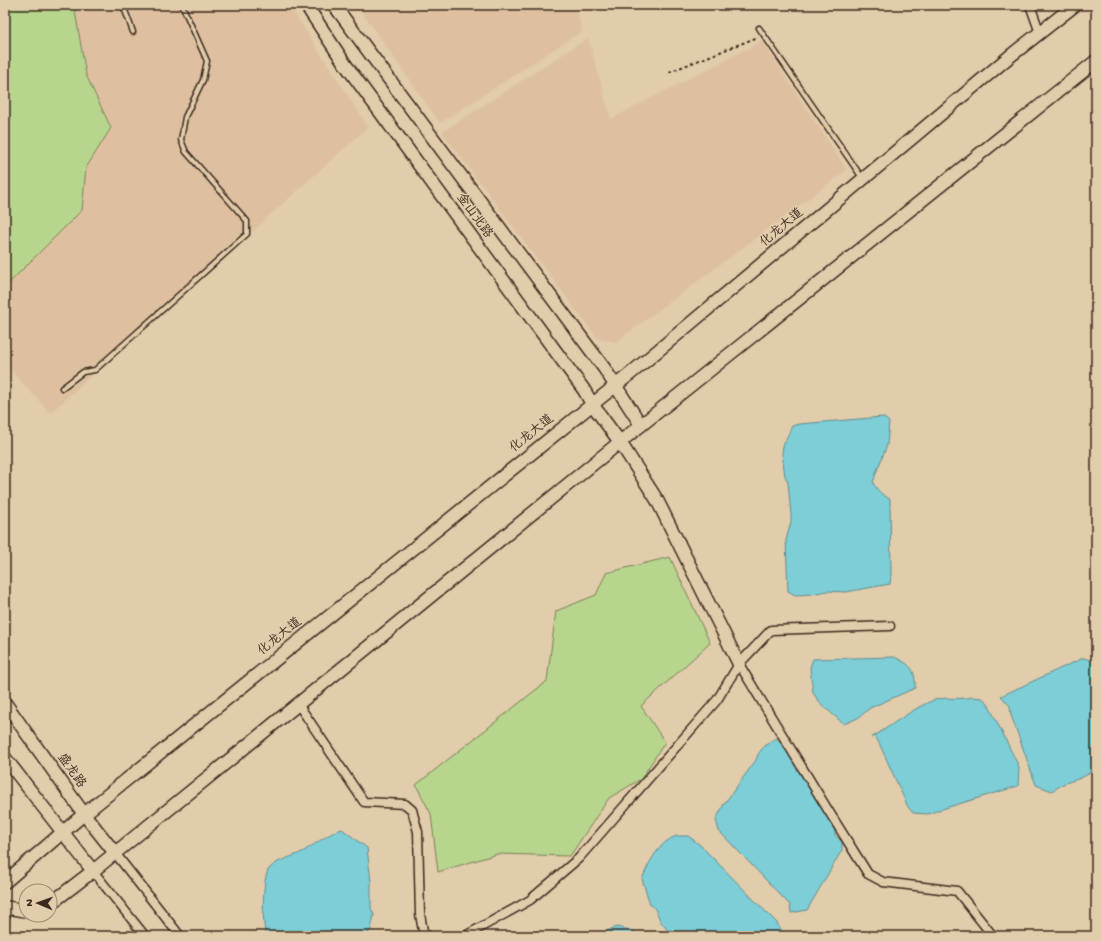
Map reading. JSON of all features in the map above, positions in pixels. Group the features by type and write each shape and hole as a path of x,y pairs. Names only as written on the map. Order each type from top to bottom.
{"main road":[{"name":"金山北路","path":"306,5 345,64 584,390 592,404 620,442 657,500 739,664"},
{"name":"金山北路","path":"334,5 616,384 641,425"},
{"name":"化龙大道","path":"5,882 84,814 592,404 1075,5"},
{"path":"58,898 641,425 1096,61"},
{"name":"盛龙路","path":"5,704 84,814 115,853"},
{"path":"5,758 93,871"}],"street":[{"path":"1030,5 1040,33"},
{"path":"464,936 530,900 579,858 717,700 739,664 771,630 890,626"},
{"path":"739,664 868,874 883,882 957,891 993,936"},
{"path":"298,704 364,802 406,804 412,810 418,832 420,914 423,931 427,936"},
{"path":"115,853 180,936"},
{"path":"93,871 145,936"}],"lane":[{"path":"123,5 133,32"},
{"path":"62,388 83,372 95,370 247,234 247,220 186,152 181,140 185,117 203,80 207,61 182,5"},
{"path":"759,28 863,179"},
{"path":"5,918 15,909"}],"path":[{"path":"669,72 764,35"}],"shaded area":[{"path":"74,5 289,5 368,127 50,413 5,364 5,287 82,210 86,168 111,128 86,75"},
{"path":"357,5 576,5 582,31 440,123"},
{"path":"588,38 611,119 762,41 847,170 616,342 597,338 442,132"}],"green space":[{"path":"5,5 74,5 86,75 111,128 86,168 82,210 5,287"},
{"path":"670,557 710,643 641,706 665,742 641,779 609,798 570,856 497,854 438,872 431,814 416,785 547,681 556,611 596,595 606,573"}],"water":[{"path":"883,417 889,422 887,445 873,483 880,492 890,499 890,584 846,592 827,591 795,595 788,591 786,540 791,522 791,514 788,483 785,476 782,454 783,446 792,426 799,424"},
{"path":"894,657 904,662 911,668 914,676 915,688 870,708 858,718 844,724 822,705 813,693 810,667 813,659"},
{"path":"1083,658 1096,661 1096,769 1081,778 1065,783 1052,791 1036,785 1011,715 1010,706 1001,696"},
{"path":"942,698 982,698 987,702 1019,767 1018,786 928,814 913,813 908,807 879,743 875,736 871,738 913,710 931,701"},
{"path":"776,738 804,771 822,796 834,822 835,835 842,842 842,850 807,910 791,913 790,905 719,831 716,820 724,804 756,760 761,750"},
{"path":"342,829 367,848 371,882 371,908 374,915 371,929 366,936 266,936 263,901 265,882 269,869 276,863 302,852 326,836"},
{"path":"676,836 688,836 700,845 777,923 784,936 672,936 661,922 655,909 650,904 642,879 651,860 659,848 664,843"},
{"path":"618,927 633,931 636,936 598,936 611,929"}]}
